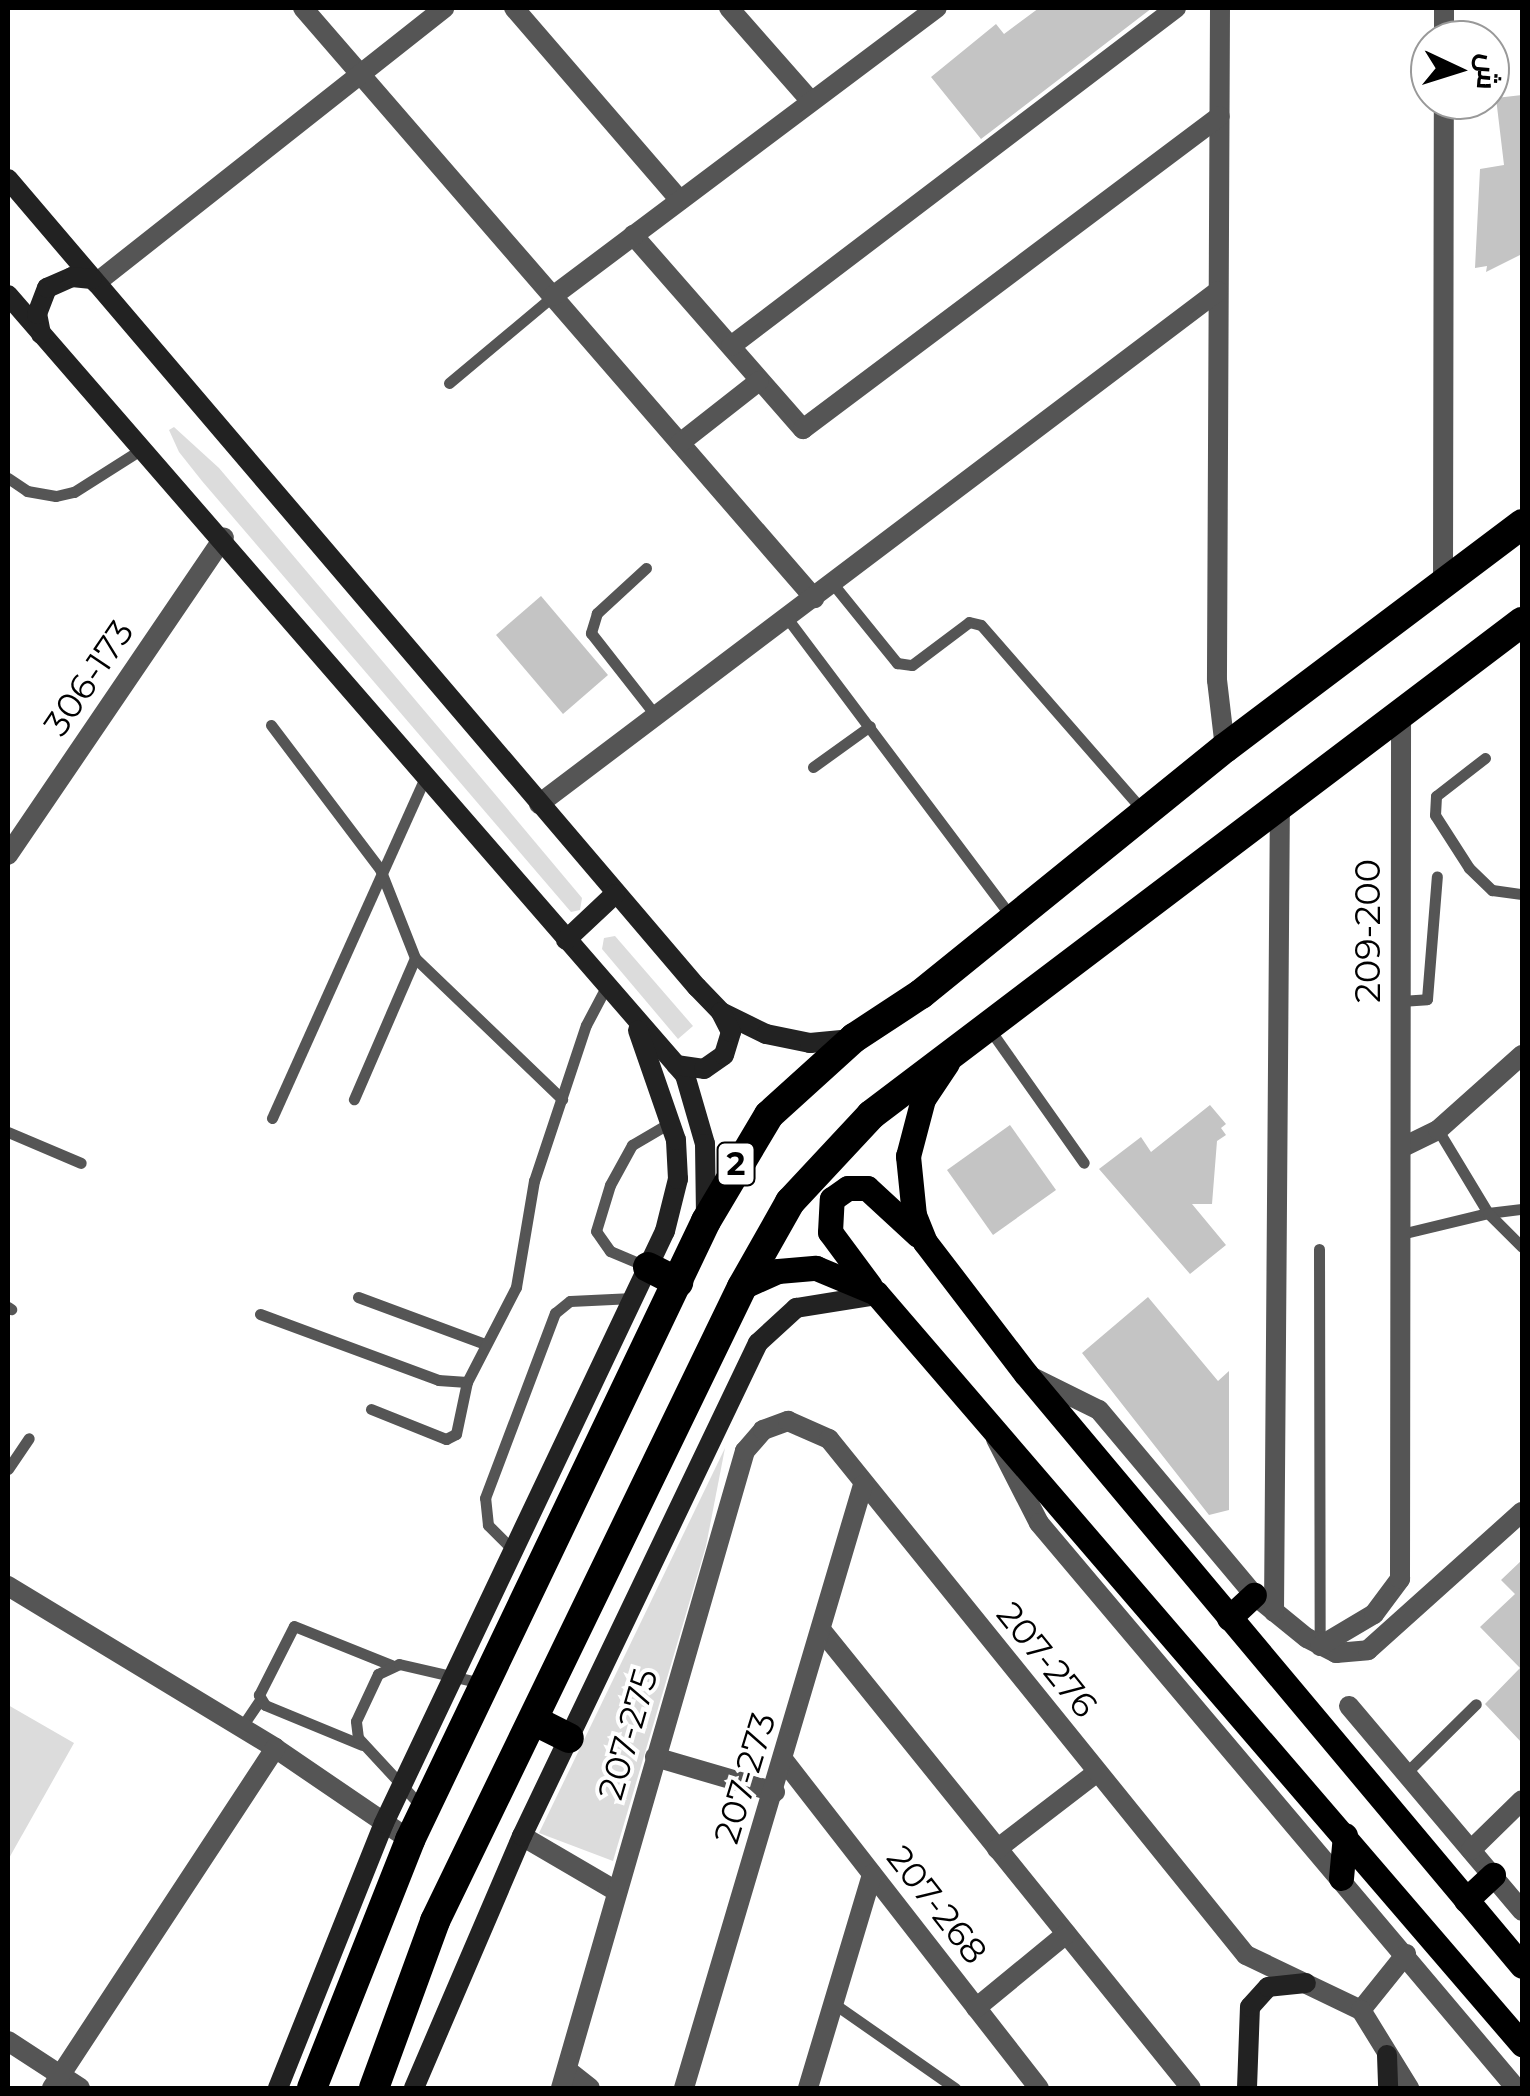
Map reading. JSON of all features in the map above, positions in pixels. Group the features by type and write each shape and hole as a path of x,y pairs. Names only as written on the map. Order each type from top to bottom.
{"highway":[{"name":"2","path":"312,2088 425,1810 470,1681 706,1221 769,1115 854,1038 1014,920 1225,748 1442,580 1522,524"},
{"name":"2","path":"374,2088 436,1921 742,1287 790,1202 828,1156 988,1027 1522,622"},
{"path":"648,1267 678,1282"},
{"path":"533,1720 569,1738"}],"main road":[{"path":"925,1242 908,1185 913,1126 923,1098 958,1051"},
{"path":"1522,1966 1026,1374 925,1242 867,1188 848,1188 832,1199 830,1232 876,1294 1522,2044"},
{"path":"742,1287 778,1271 816,1268 876,1294"},
{"path":"1229,1618 1264,1603"},
{"path":"1341,1878 1345,1835"},
{"path":"1466,1900 1492,1876"}],"street":[{"path":"303,8 814,598"},
{"path":"42,334 37,314 47,288 72,277 94,281 444,8"},
{"path":"514,8 680,200"},
{"path":"729,8 809,99"},
{"path":"553,296 809,99 937,8"},
{"path":"731,346 1176,8"},
{"path":"1220,8 1217,680 1225,748"},
{"path":"633,236 803,430 1220,116"},
{"path":"1442,580 1444,120"},
{"path":"8,179 615,894 722,1012 731,1032 720,1060 698,1070 676,1064"},
{"path":"539,804 1218,291"},
{"path":"8,294 224,536 606,987 676,1064 702,1125 706,1221"},
{"path":"680,442 759,381"},
{"name":"306-173","path":"8,856 224,536"},
{"name":"209-200","path":"1320,1646 1374,1614 1400,1585 1401,715"},
{"path":"1264,1603 1280,802"},
{"path":"566,940 615,894"},
{"path":"722,1012 788,1040 854,1038"},
{"path":"278,2088 384,1823 402,1786 470,1681 514,1551 648,1267 678,1179 672,1121 634,1019"},
{"path":"1401,1148 1438,1130 1522,1055"},
{"path":"414,2088 522,1836 758,1342 796,1308 876,1294"},
{"path":"1026,1374 1099,1410 1264,1603 1320,1646 1351,1656 1368,1650 1522,1512"},
{"name":"207-276","path":"788,1421 829,1439 1246,1956 1306,1983"},
{"name":"207-275","path":"564,2079 745,1451 763,1430 788,1421"},
{"path":"991,1423 1038,1523 1516,2088"},
{"name":"207-273","path":"684,2088 785,1762 863,1485"},
{"path":"8,1586 276,1748 410,1840"},
{"path":"822,1632 1191,2088"},
{"path":"1349,1706 1522,1911"},
{"path":"56,2082 276,1748"},
{"path":"656,1757 776,1792"},
{"name":"207-268","path":"785,1762 1039,2088"},
{"path":"998,1849 1096,1773"},
{"path":"1471,1850 1522,1800"},
{"path":"522,1836 616,1891"},
{"path":"808,2088 872,1874"},
{"path":"976,2008 1066,1934"},
{"path":"1361,2010 1406,1954"},
{"path":"1247,2088 1250,2007 1268,1987 1306,1983 1361,2010 1409,2088"},
{"path":"8,2041 56,2082 80,2088"},
{"path":"1387,2056 1388,2088"},
{"path":"564,2079 590,2088"}],"lane":[{"path":"448,383 553,296"},
{"path":"8,478 27,491 56,496 74,492 145,447"},
{"path":"646,568 597,613 591,633 656,716"},
{"path":"832,584 897,663 912,665 970,622 980,624 1146,815"},
{"path":"787,618 1014,920"},
{"path":"270,725 380,869 414,958 562,1100"},
{"path":"813,767 870,726"},
{"path":"1485,758 1436,796 1434,815 1468,868 1492,890 1522,894"},
{"path":"272,1118 380,869 426,775"},
{"path":"1400,1001 1426,999 1438,876"},
{"path":"354,1099 414,958"},
{"path":"371,1410 446,1439 456,1434 467,1382 516,1287 534,1181 606,987"},
{"path":"988,1027 1084,1163"},
{"path":"648,1267 610,1251 596,1232 610,1186 632,1144 672,1121"},
{"path":"1438,1130 1488,1213 1522,1247"},
{"path":"8,1132 81,1163"},
{"path":"1401,1234 1522,1209"},
{"path":"1319,1249 1320,1646"},
{"path":"358,1297 486,1344"},
{"path":"514,1551 488,1525 485,1498 555,1313 570,1301 634,1298"},
{"path":"260,1314 438,1380 467,1382"},
{"path":"8,1469 29,1438"},
{"path":"242,1728 260,1700 294,1626 391,1665 470,1681"},
{"path":"362,1744 356,1721 378,1674 391,1665"},
{"path":"260,1700 362,1744 425,1810"},
{"path":"1406,1773 1476,1704"},
{"path":"833,2003 955,2088"}],"shaded area":[{"path":"174,427 219,468 494,793 582,898 580,910 571,912 202,481 179,452 169,430"},
{"path":"615,936 693,1026 678,1039 602,949 604,938"},
{"path":"725,1448 706,1546 613,1861 539,1833"},
{"path":"8,1705 74,1743 8,1860"}],"building":[{"path":"1039,8 1152,8 981,139 931,77 996,24 1004,34"},
{"path":"1522,95 1522,254 1486,272 1487,266 1475,268 1480,169 1504,165 1499,120 1510,120 1510,96"},
{"path":"541,596 608,675 563,714 496,635"},
{"path":"1210,1105 1226,1124 1221,1128 1226,1135 1217,1141 1212,1204 1192,1204 1226,1245 1190,1274 1099,1169 1141,1137 1151,1152"},
{"path":"1010,1125 1056,1190 993,1235 947,1170"},
{"path":"1148,1297 1218,1381 1229,1371 1229,1510 1209,1515 1082,1353"},
{"path":"1522,1560 1522,1743 1485,1704 1520,1668 1480,1627 1515,1594 1501,1580"}]}
